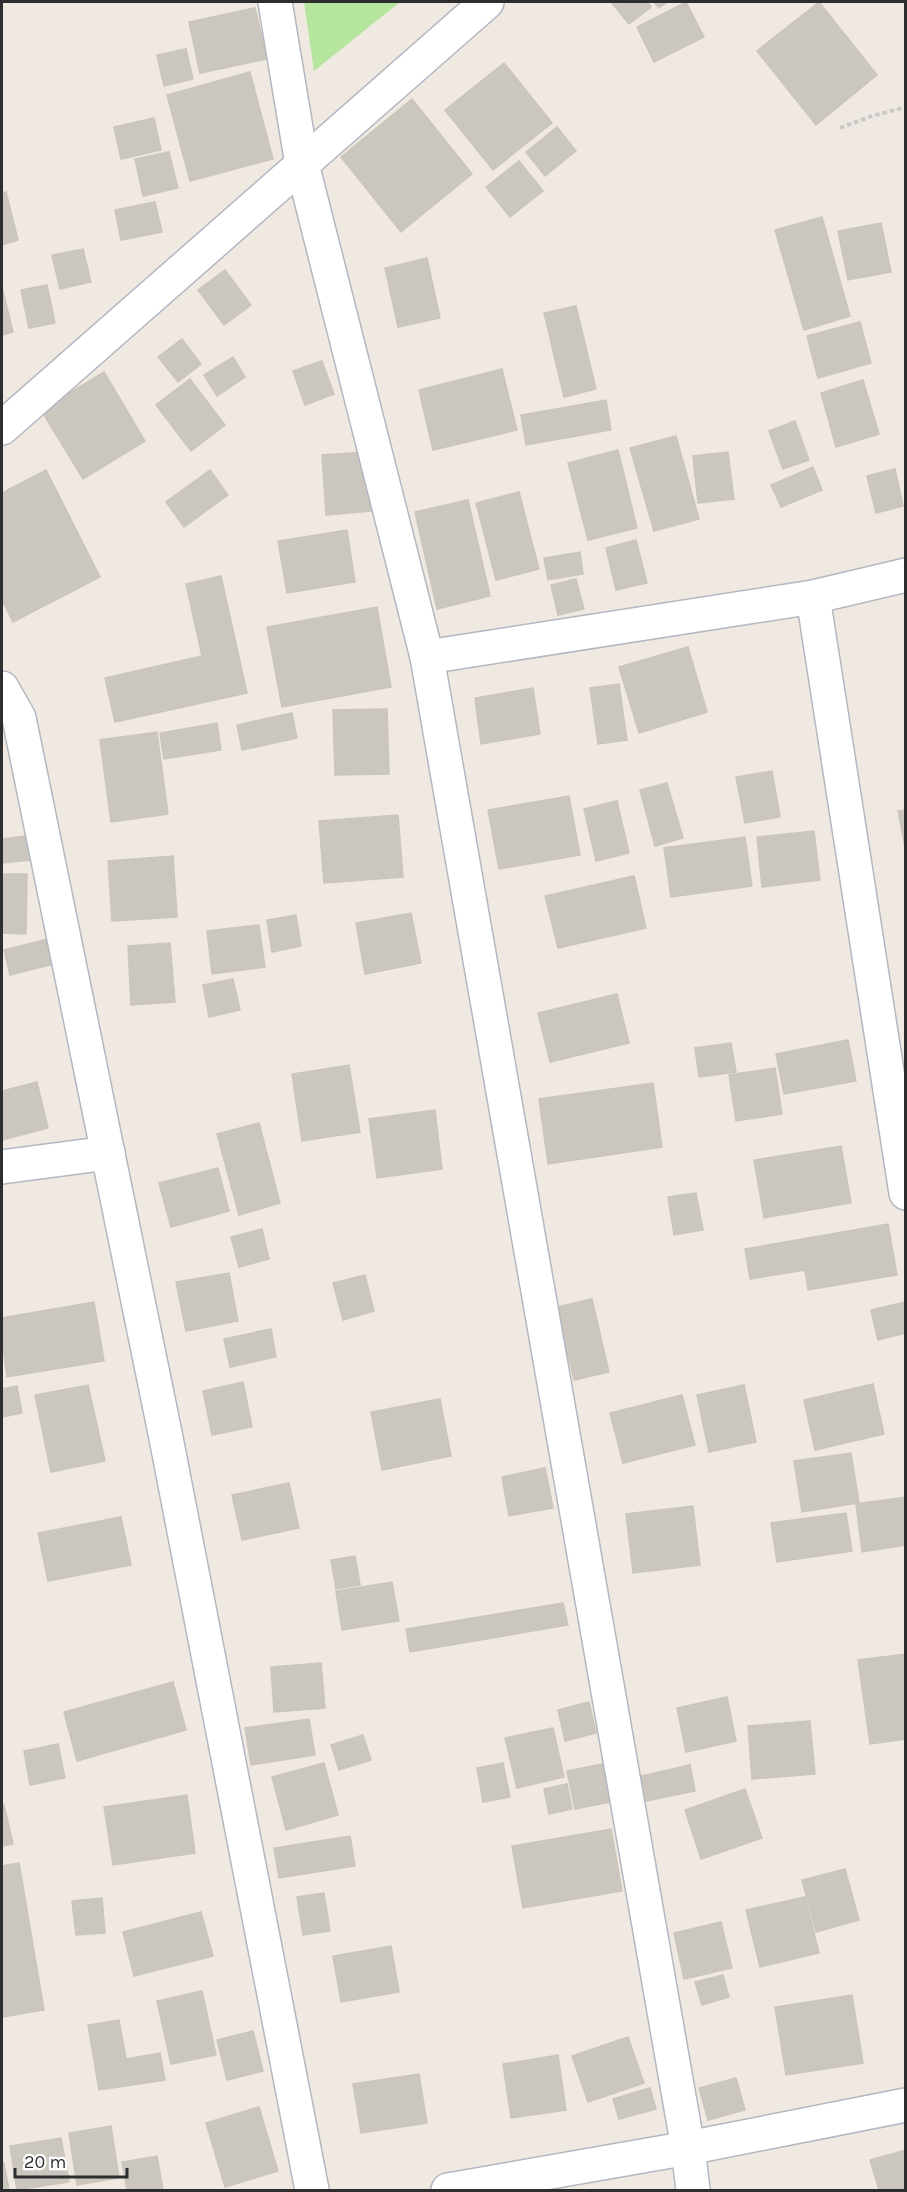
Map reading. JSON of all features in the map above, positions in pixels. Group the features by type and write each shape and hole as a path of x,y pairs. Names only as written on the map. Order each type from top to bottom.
{"street":[{"path":"275,2 302,164 428,657 688,2148 693,2190"},
{"path":"2,428 487,2"},
{"path":"428,657 813,597 906,574"},
{"path":"813,597 906,1194"},
{"path":"2,688 19,718 166,1438 312,2190"},
{"path":"2,1167 108,1153"},
{"path":"448,2190 688,2148 906,2105"}],"path":[{"path":"840,128 906,107"}],"green space":[{"path":"304,2 400,2 314,71"}],"building":[{"path":"611,2 648,2 651,7 629,24"},
{"path":"654,2 667,2 659,8"},
{"path":"686,2 704,37 654,62 637,27"},
{"path":"819,2 877,75 816,125 757,51"},
{"path":"255,8 267,59 200,73 189,22"},
{"path":"186,49 193,79 164,86 157,55"},
{"path":"504,63 552,123 493,170 445,110"},
{"path":"250,72 273,159 190,181 167,95"},
{"path":"412,99 472,174 401,232 341,157"},
{"path":"154,118 161,150 121,159 114,127"},
{"path":"557,127 576,151 545,176 526,152"},
{"path":"169,152 178,188 143,196 135,159"},
{"path":"519,161 543,191 510,217 486,187"},
{"path":"6,192 18,240 2,245 2,193"},
{"path":"155,202 162,232 121,240 115,210"},
{"path":"822,217 850,316 804,330 775,230"},
{"path":"881,223 891,272 848,280 838,231"},
{"path":"83,249 91,282 60,289 52,255"},
{"path":"427,258 440,318 398,327 385,268"},
{"path":"225,270 251,305 224,325 198,290"},
{"path":"47,285 55,323 29,328 21,290"},
{"path":"2,287 13,332 2,335"},
{"path":"576,306 596,389 564,397 544,313"},
{"path":"860,322 871,363 818,378 807,336"},
{"path":"182,339 201,364 178,382 158,357"},
{"path":"233,357 245,377 217,396 204,375"},
{"path":"322,361 334,394 305,405 293,371"},
{"path":"502,369 517,430 433,450 419,390"},
{"path":"104,372 145,441 83,479 41,410"},
{"path":"190,379 225,425 191,451 156,405"},
{"path":"863,380 879,434 836,447 821,393"},
{"path":"606,400 611,430 526,445 521,415"},
{"path":"795,421 809,460 783,469 769,431"},
{"path":"676,436 699,519 654,531 630,448"},
{"path":"618,450 637,528 588,540 568,463"},
{"path":"366,452 371,511 326,515 322,455"},
{"path":"728,452 734,499 698,503 693,456"},
{"path":"813,467 822,490 781,507 771,485"},
{"path":"895,469 903,506 876,513 867,476"},
{"path":"46,470 100,577 13,622 2,600 2,493"},
{"path":"210,470 228,495 184,527 166,502"},
{"path":"519,492 539,569 496,580 476,503"},
{"path":"468,500 490,596 437,609 415,512"},
{"path":"347,530 355,582 287,593 278,541"},
{"path":"636,540 647,583 616,590 606,548"},
{"path":"580,552 583,574 548,580 544,558"},
{"path":"221,576 247,693 115,722 105,678 202,656 186,584"},
{"path":"576,579 584,609 558,615 551,585"},
{"path":"377,607 391,687 282,707 267,627"},
{"path":"688,647 707,712 639,733 619,667"},
{"path":"619,684 627,740 598,744 590,688"},
{"path":"533,688 540,734 481,744 475,698"},
{"path":"387,709 389,774 335,775 333,710"},
{"path":"292,713 297,738 242,750 237,725"},
{"path":"217,723 221,750 164,759 160,733"},
{"path":"157,732 168,814 111,822 100,740"},
{"path":"772,771 780,817 745,823 736,777"},
{"path":"667,783 683,838 655,846 640,790"},
{"path":"569,796 580,855 499,869 488,810"},
{"path":"617,801 629,853 596,861 584,809"},
{"path":"906,810 906,852 898,811"},
{"path":"398,815 403,877 324,883 319,821"},
{"path":"814,831 820,880 762,887 757,837"},
{"path":"27,836 30,860 2,863 2,839"},
{"path":"745,837 752,886 671,897 664,848"},
{"path":"173,856 177,917 112,921 108,861"},
{"path":"2,874 27,874 26,934 2,933"},
{"path":"634,876 646,928 558,948 545,896"},
{"path":"411,913 421,963 365,974 356,923"},
{"path":"296,915 301,946 272,952 267,920"},
{"path":"259,925 265,967 212,974 207,931"},
{"path":"52,938 58,963 10,975 4,950"},
{"path":"170,943 175,1002 131,1005 128,946"},
{"path":"233,979 240,1010 209,1017 203,985"},
{"path":"617,994 629,1043 550,1062 538,1013"},
{"path":"848,1040 856,1081 784,1094 776,1054"},
{"path":"731,1043 736,1072 699,1077 695,1048"},
{"path":"349,1065 360,1132 302,1141 292,1074"},
{"path":"775,1068 782,1114 736,1121 729,1075"},
{"path":"37,1082 48,1128 2,1140 2,1091"},
{"path":"653,1083 662,1147 548,1164 539,1099"},
{"path":"435,1110 442,1169 377,1178 369,1119"},
{"path":"259,1123 280,1203 239,1215 217,1134"},
{"path":"841,1146 851,1203 764,1218 754,1160"},
{"path":"218,1168 229,1211 171,1227 159,1183"},
{"path":"696,1193 703,1230 674,1235 668,1197"},
{"path":"888,1224 897,1275 808,1290 805,1270 750,1279 745,1249"},
{"path":"262,1229 269,1259 239,1267 231,1237"},
{"path":"229,1273 238,1321 186,1331 176,1282"},
{"path":"365,1275 374,1311 343,1320 333,1283"},
{"path":"592,1299 609,1372 574,1380 557,1307"},
{"path":"94,1302 104,1361 7,1377 2,1340 2,1318"},
{"path":"905,1302 906,1333 878,1340 871,1310"},
{"path":"271,1329 276,1357 230,1367 224,1339"},
{"path":"243,1382 252,1427 212,1435 203,1391"},
{"path":"873,1384 884,1434 815,1450 804,1400"},
{"path":"88,1385 105,1461 51,1472 35,1395"},
{"path":"744,1385 756,1442 709,1452 697,1395"},
{"path":"17,1386 22,1413 2,1417 2,1389"},
{"path":"682,1395 695,1445 623,1463 610,1413"},
{"path":"440,1399 451,1456 382,1470 371,1412"},
{"path":"851,1453 859,1503 802,1512 794,1461"},
{"path":"545,1468 553,1508 509,1516 502,1477"},
{"path":"289,1483 299,1528 242,1540 232,1495"},
{"path":"906,1497 906,1545 862,1552 856,1504"},
{"path":"693,1506 700,1565 633,1573 626,1514"},
{"path":"846,1513 852,1551 777,1562 771,1523"},
{"path":"121,1517 131,1565 48,1581 38,1533"},
{"path":"355,1556 360,1585 336,1589 331,1560"},
{"path":"392,1582 399,1621 342,1630 336,1591"},
{"path":"563,1603 568,1625 410,1652 406,1629"},
{"path":"906,1654 906,1739 870,1744 858,1660"},
{"path":"321,1663 325,1708 274,1712 271,1667"},
{"path":"173,1682 186,1730 77,1761 64,1712"},
{"path":"727,1697 736,1741 686,1752 677,1708"},
{"path":"589,1702 596,1733 565,1741 558,1710"},
{"path":"309,1719 315,1755 251,1765 245,1728"},
{"path":"810,1721 815,1774 752,1779 748,1726"},
{"path":"553,1728 564,1777 517,1788 505,1738"},
{"path":"363,1735 371,1760 339,1770 331,1745"},
{"path":"58,1744 65,1778 30,1785 24,1751"},
{"path":"324,1763 338,1815 286,1830 272,1777"},
{"path":"503,1763 510,1797 483,1802 477,1768"},
{"path":"603,1764 610,1802 575,1809 567,1771"},
{"path":"690,1765 695,1791 646,1801 641,1776"},
{"path":"567,1784 572,1809 549,1814 544,1789"},
{"path":"745,1789 762,1838 701,1859 685,1810"},
{"path":"187,1795 195,1853 113,1865 104,1807"},
{"path":"2,1805 4,1805 13,1844 2,1846"},
{"path":"611,1829 622,1891 523,1908 512,1846"},
{"path":"350,1836 355,1866 279,1878 274,1848"},
{"path":"19,1863 44,2010 2,2017 2,1866"},
{"path":"845,1869 859,1920 816,1932 802,1880"},
{"path":"324,1893 330,1931 303,1935 297,1897"},
{"path":"805,1897 819,1953 760,1967 746,1910"},
{"path":"102,1898 105,1933 76,1935 72,1901"},
{"path":"201,1912 213,1956 134,1976 123,1932"},
{"path":"721,1922 732,1968 684,1979 674,1933"},
{"path":"391,1946 399,1992 341,2002 333,1956"},
{"path":"723,1975 729,1997 702,2005 695,1982"},
{"path":"202,1991 216,2055 171,2064 157,2001"},
{"path":"852,1995 863,2063 786,2075 775,2007"},
{"path":"119,2020 126,2059 160,2053 165,2080 99,2090 88,2025"},
{"path":"253,2031 263,2071 227,2080 217,2040"},
{"path":"628,2037 644,2083 588,2102 572,2056"},
{"path":"558,2055 566,2110 511,2118 503,2064"},
{"path":"419,2074 427,2123 361,2133 353,2084"},
{"path":"736,2078 745,2110 708,2120 699,2088"},
{"path":"650,2088 656,2109 619,2119 613,2099"},
{"path":"259,2107 278,2171 225,2187 206,2123"},
{"path":"111,2126 119,2178 77,2185 69,2133"},
{"path":"61,2138 69,2182 17,2190 10,2146"},
{"path":"906,2150 906,2190 879,2190 870,2160"},
{"path":"157,2156 163,2190 127,2190 122,2162"},
{"path":"2,2163 4,2163 9,2190 2,2190"}]}
